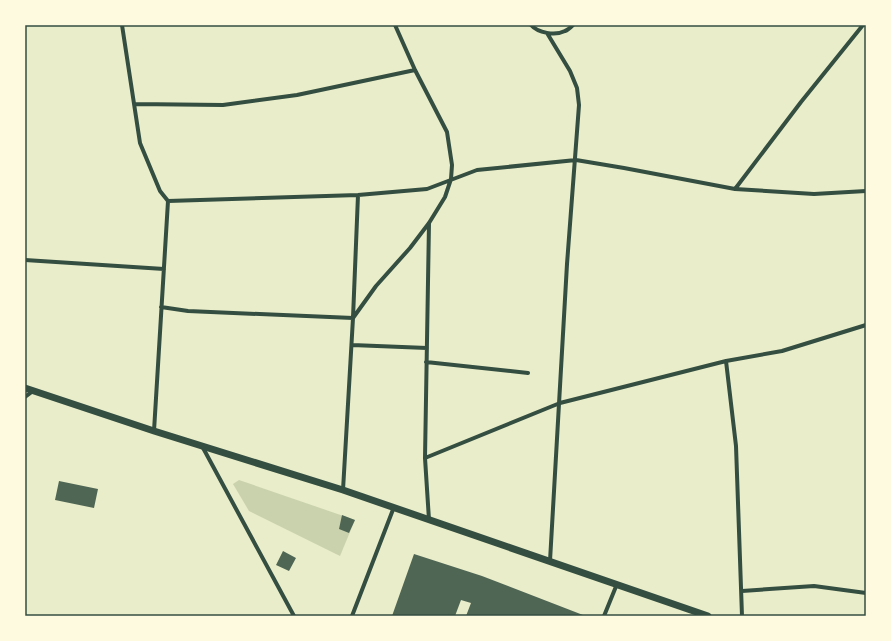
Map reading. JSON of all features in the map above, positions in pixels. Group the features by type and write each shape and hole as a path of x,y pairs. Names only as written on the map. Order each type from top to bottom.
{"street":[{"path":"122,25 140,143 160,191 168,200 154,431"},
{"path":"353,318 376,286 410,248 429,223 445,197 451,179 452,165 447,132 415,70 396,25"},
{"path":"530,25 547,33 564,32 573,25"},
{"path":"735,189 801,102 863,25"},
{"path":"547,33 570,71 577,88 579,105 567,264 550,561"},
{"path":"134,104 223,105 297,95 415,70"},
{"path":"168,200 358,195 427,189 477,170 576,160 735,189 814,194 866,191"},
{"path":"342,490 352,345 358,195"},
{"path":"429,223 425,458 429,520"},
{"path":"25,260 164,269"},
{"path":"161,307 188,310 353,318"},
{"path":"425,458 560,403 726,361 782,351 866,325"},
{"path":"352,345 427,348"},
{"path":"726,361 736,446 742,616"},
{"path":"426,362 528,373"},
{"path":"25,388 154,431 394,507 708,616"},
{"path":"25,397 33,391"},
{"path":"201,445 294,616"},
{"path":"352,616 394,507"},
{"path":"604,616 617,584"},
{"path":"742,591 814,586 866,592"}],"green space":[{"path":"239,480 355,520 340,556 249,511 233,484"}],"building":[{"path":"59,481 98,489 94,508 55,500"},
{"path":"342,515 355,520 349,533 339,529"},
{"path":"283,551 296,558 289,571 276,565"},
{"path":"414,554 482,576 583,615 466,616 471,603 461,600 455,616 392,616"}]}
